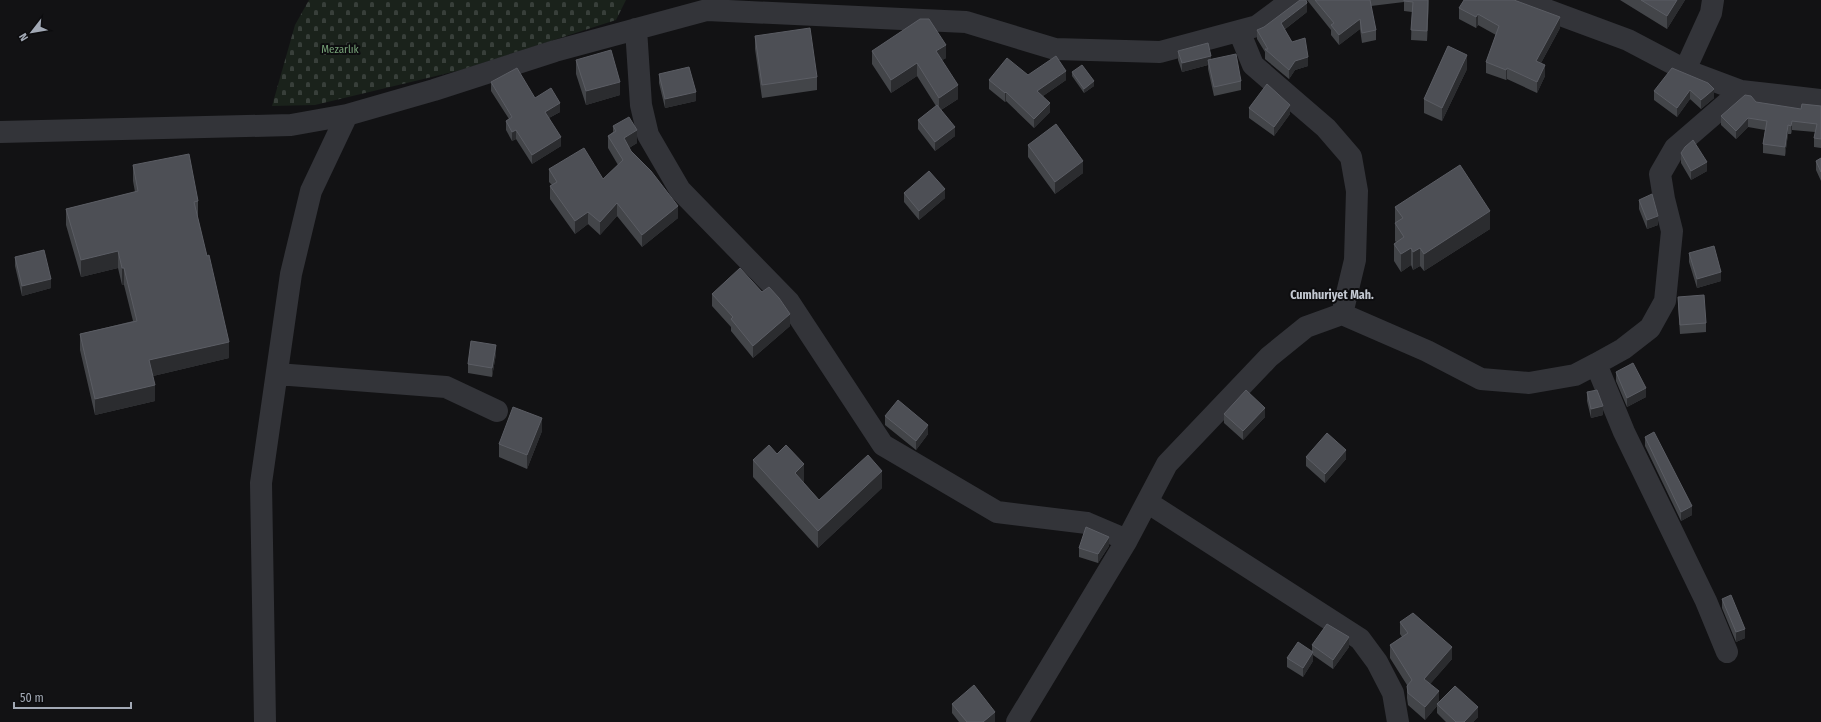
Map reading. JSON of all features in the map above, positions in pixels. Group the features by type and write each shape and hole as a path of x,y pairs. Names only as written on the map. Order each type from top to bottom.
{"street":[{"path":"0,132 291,126 346,115 434,90 554,51 636,29 703,5 966,22 1055,49 1160,52 1257,26 1292,0"},
{"path":"1520,0 1628,40 1685,70 1741,91 1821,100"},
{"path":"1685,70 1711,13 1713,0"},
{"path":"636,29 641,105 648,135 680,190 789,302 883,445 997,512 1087,523 1127,540"},
{"path":"1240,31 1253,65 1326,128 1351,157 1357,191 1355,260 1342,314"},
{"path":"1017,722 1127,540 1167,464 1269,357 1306,327 1342,314 1427,350 1481,379 1529,383 1575,375 1623,349 1650,328 1665,301 1672,231 1664,199 1660,174 1675,148 1741,91"},
{"path":"265,722 261,483 291,274 311,191 346,115"},
{"path":"1596,364 1624,432 1700,588 1727,652"},
{"path":"277,374 446,387 497,411"},
{"path":"1147,502 1360,639 1377,662 1393,693 1398,722"}],"green space":[{"name":"Mezarlık","path":"309,0 626,0 616,20 461,70 315,105 272,106 295,25"}],"building":[{"path":"1300,0 1306,0 1307,3 1281,23 1292,42 1305,38 1308,57 1295,61 1289,70 1265,49 1268,49 1257,30 1264,27"},
{"path":"1315,0 1370,0 1376,30 1362,33 1360,19 1339,35 1331,25 1334,23"},
{"path":"1404,0 1428,0 1427,31 1411,30 1413,2"},
{"path":"1464,0 1514,0 1560,17 1536,61 1545,65 1537,82 1507,68 1506,70 1486,62 1499,26 1478,14 1476,17 1459,8"},
{"path":"1641,0 1677,0 1667,16"},
{"path":"920,19 929,19 946,45 936,51 958,85 939,98 917,63 891,80 872,51"},
{"path":"810,28 817,77 762,85 755,36"},
{"path":"1208,43 1211,56 1182,63 1178,51"},
{"path":"1448,46 1467,55 1442,108 1424,99"},
{"path":"611,50 620,82 586,91 576,60"},
{"path":"1236,54 1241,81 1214,87 1208,60"},
{"path":"1056,56 1066,71 1037,91 1050,103 1034,119 1006,92 1005,93 989,80 1007,58 1028,75"},
{"path":"1082,65 1094,81 1084,89 1072,72"},
{"path":"689,67 696,92 665,99 659,74"},
{"path":"517,68 535,98 551,88 560,103 545,112 561,137 532,155 516,130 512,132 506,121 512,117 491,82"},
{"path":"1672,68 1708,83 1714,89 1701,100 1690,90 1677,108 1654,91"},
{"path":"1267,84 1290,105 1274,127 1249,108"},
{"path":"1745,95 1751,96 1756,102 1801,109 1802,104 1821,106 1821,139 1814,138 1817,124 1792,121 1791,126 1788,125 1785,147 1763,144 1767,121 1748,118 1736,131 1721,116"},
{"path":"937,105 955,127 935,142 918,120"},
{"path":"629,117 637,130 624,138 631,151 651,171 678,206 642,235 617,203 600,222 588,212 575,221 550,186 557,182 549,169 584,148 603,179 623,160 608,136 616,131 613,126"},
{"path":"1056,124 1083,161 1055,182 1028,145"},
{"path":"1693,140 1707,162 1691,171 1681,153"},
{"path":"189,154 198,201 194,202 207,256 209,255 229,342 149,360 155,385 95,399 80,334 137,321 124,268 122,268 118,251 81,260 66,209 138,191 133,165"},
{"path":"1821,158 1821,172 1816,161"},
{"path":"1460,165 1490,211 1424,254 1420,248 1413,252 1411,248 1401,254 1394,244 1404,237 1395,223 1403,218 1395,207"},
{"path":"929,171 945,189 919,211 904,193"},
{"path":"1652,194 1658,216 1647,220 1639,200"},
{"path":"1714,246 1721,272 1697,279 1689,253"},
{"path":"44,250 51,279 22,286 15,257"},
{"path":"740,268 762,292 769,287 790,314 753,346 731,319 733,317 712,294"},
{"path":"1704,295 1706,323 1680,325 1678,297"},
{"path":"471,341 496,345 492,368 468,364"},
{"path":"1633,363 1646,388 1627,398 1616,372"},
{"path":"1246,390 1265,408 1243,431 1224,414"},
{"path":"1597,390 1603,406 1591,409 1587,392"},
{"path":"898,400 928,425 916,441 885,416"},
{"path":"513,407 542,418 527,455 499,444"},
{"path":"1654,432 1692,506 1681,512 1645,437"},
{"path":"1327,433 1346,450 1325,474 1306,457"},
{"path":"769,445 777,454 786,445 804,464 795,473 819,500 868,455 882,471 818,531 753,460"},
{"path":"1086,527 1109,537 1098,554 1079,548"},
{"path":"1731,595 1745,629 1736,632 1722,599"},
{"path":"1413,613 1452,647 1424,679 1439,691 1425,707 1408,693 1407,686 1412,680 1390,645 1408,633 1400,622"},
{"path":"1327,624 1349,637 1333,660 1312,645"},
{"path":"1298,642 1313,652 1303,668 1287,658"},
{"path":"974,685 995,712 983,722 967,722 952,704"},
{"path":"1455,686 1478,707 1464,722 1456,722 1437,704"}],"district":[{"name":"Cumhuriyet Mah.","path":"1332,295"}]}
